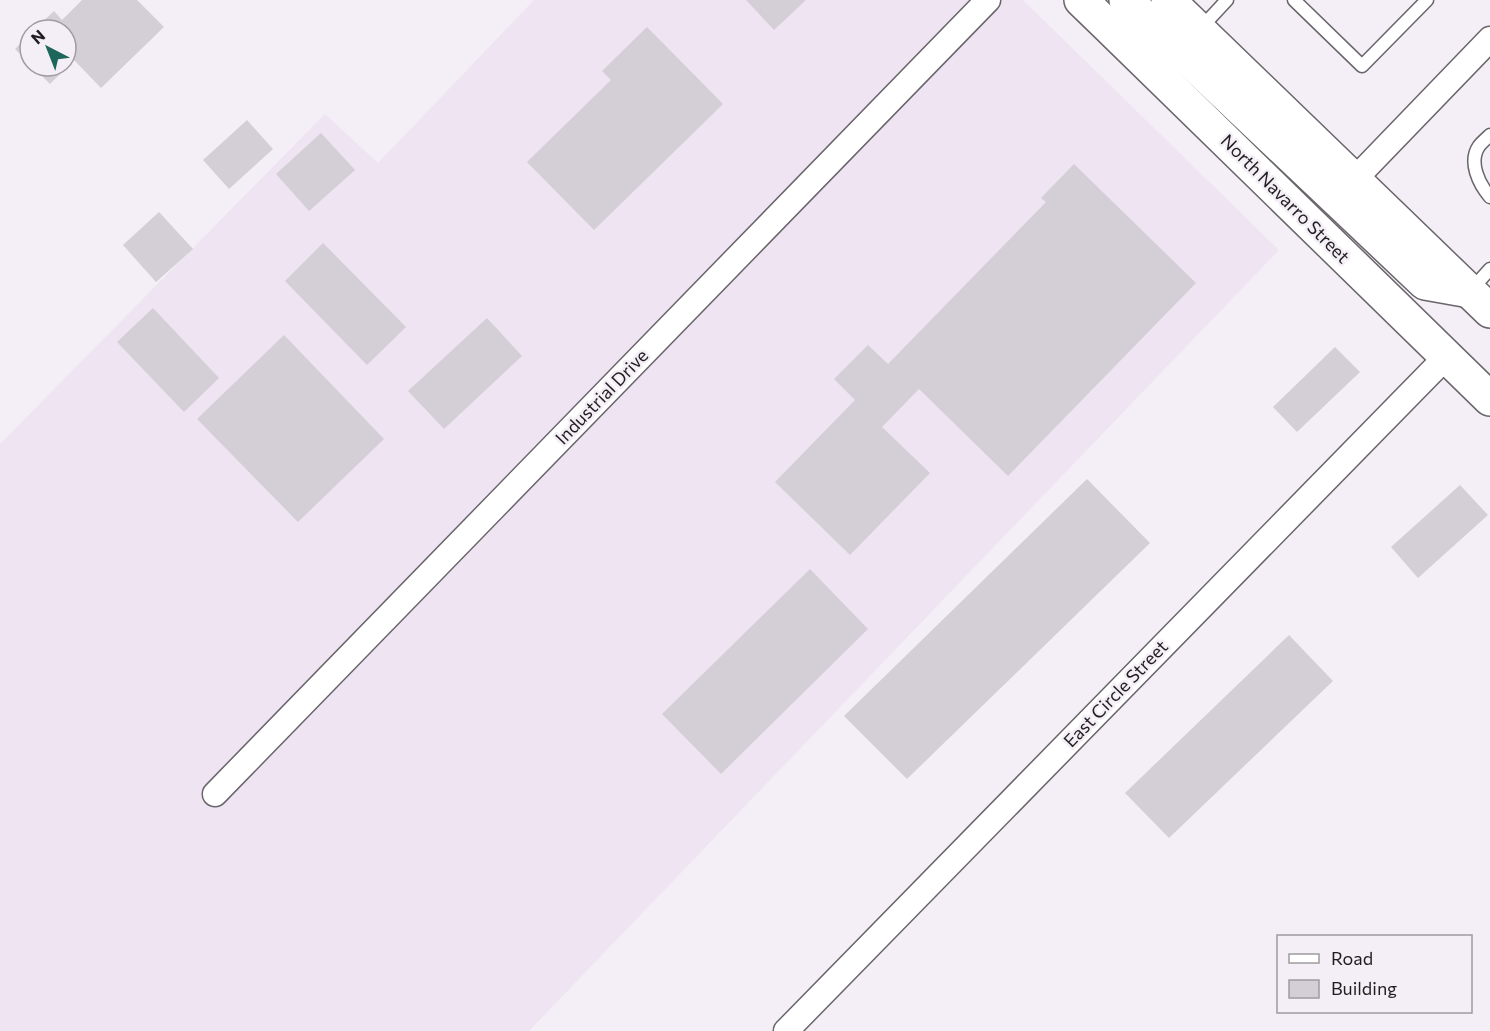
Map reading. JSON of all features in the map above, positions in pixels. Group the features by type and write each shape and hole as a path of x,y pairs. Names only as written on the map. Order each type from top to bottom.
{"main road":[{"name":"North Navarro Street","path":"1081,0 1490,399"},
{"path":"1126,0 1425,283 1483,290"},
{"path":"1168,0 1354,180 1483,290"}],"street":[{"name":"Industrial Drive","path":"215,794 988,0"},
{"path":"1354,180 1490,39"},
{"name":"East Circle Street","path":"786,1031 1446,357"}],"lane":[{"path":"1199,30 1227,0"},
{"path":"1294,0 1362,66 1427,0"},
{"path":"1490,135 1478,147 1475,165 1479,184 1490,197"}],"shaded area":[{"path":"534,0 1023,0 1279,250 529,1031 0,1031 0,444 325,114 378,163"}],"building":[{"path":"82,0 137,0 164,27 101,88 78,64 78,18 64,18"},
{"path":"746,0 806,0 774,30"},
{"path":"54,11 60,18 47,18"},
{"path":"647,27 723,104 594,230 527,162 611,80 602,71"},
{"path":"44,78 56,78 50,84"},
{"path":"247,120 273,149 229,189 203,160"},
{"path":"321,133 355,170 309,211 276,174"},
{"path":"1074,164 1196,283 1008,476 919,389 882,427 930,473 850,555 775,482 855,400 834,379 868,345 888,364 1046,202 1041,198"},
{"path":"159,212 193,249 156,282 123,245"},
{"path":"323,243 406,327 367,365 285,281"},
{"path":"153,308 219,378 184,412 117,342"},
{"path":"487,318 522,356 444,429 408,391"},
{"path":"284,335 384,439 298,522 197,419"},
{"path":"1335,347 1360,372 1297,432 1273,407"},
{"path":"1087,479 1150,543 907,779 844,716"},
{"path":"1460,485 1488,515 1418,578 1391,547"},
{"path":"810,569 868,629 721,774 662,714"},
{"path":"1289,635 1333,681 1169,838 1125,793"}]}
